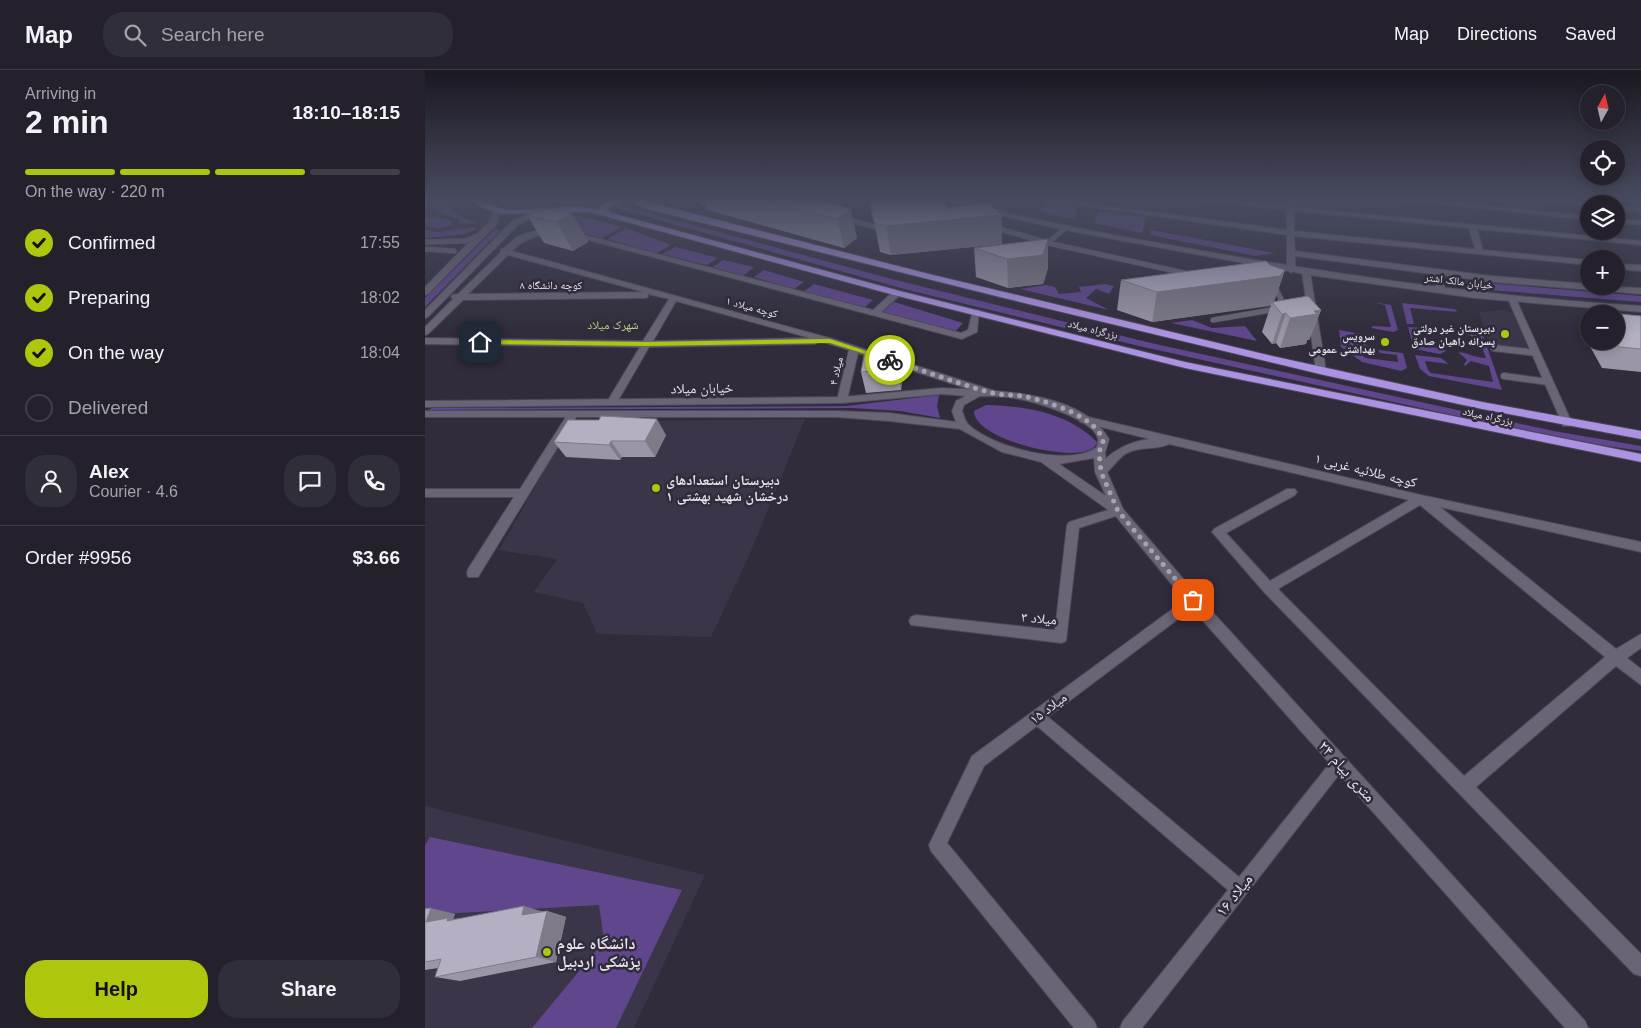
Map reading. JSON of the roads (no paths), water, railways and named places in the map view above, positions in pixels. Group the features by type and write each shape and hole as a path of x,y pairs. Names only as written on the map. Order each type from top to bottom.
{"highway":[{"name":"بزرگراه میلاد","path":"720,245 897,293 1185,365 1544,440 1641,458"},
{"name":"بزرگراه میلاد","path":"802,245 1321,371 1567,423 1641,435"}],"street":[{"path":"425,292 472,245"},
{"path":"425,315 495,245"},
{"path":"425,332 504,251 513,245"},
{"path":"614,245 962,336 972,332 976,312"},
{"name":"خیابان مالک اشتر","path":"1155,245 1291,270 1441,290 1512,299 1641,309"},
{"path":"1290,245 1291,270"},
{"path":"1401,245 1580,262"},
{"path":"1478,245 1480,253"},
{"name":"کوچه میلاد ۱","path":"504,251 830,341 991,393"},
{"path":"1290,252 1492,279 1641,291"},
{"path":"1625,267 1641,268"},
{"path":"1306,272 1321,371"},
{"path":"1436,272 1441,290"},
{"path":"875,313 897,293"},
{"name":"کوچه دانشگاه ۸","path":"443,297 660,295"},
{"path":"612,402 673,299"},
{"path":"1512,299 1567,423"},
{"path":"425,342 646,344 830,341"},
{"name":"میلاد ۴","path":"842,400 854,348"},
{"path":"929,372 937,378 937,382 930,392"},
{"name":"خیابان میلاد","path":"425,404 842,400 930,392 991,393"},
{"path":"978,393 960,403 957,410 963,426 1001,446 1020,453 1043,458 1077,459 1099,452 1103,447 1103,436 1084,420 1043,402 1006,393 991,393"},
{"name":"خیابان میلاد","path":"425,414 837,414 889,417 963,426"},
{"path":"473,573 573,414"},
{"name":"کوچه طلائیه غربی ۱","path":"1084,420 1421,499 1641,547"},
{"path":"1101,472 1107,462 1124,449 1159,442 1180,442"},
{"path":"1099,452 1101,472 1118,511"},
{"path":"1043,458 1118,511"},
{"path":"1291,492 1218,532 1269,588 1641,967"},
{"path":"427,496 522,493"},
{"path":"1269,588 1421,499 1641,678"},
{"name":"۲۴ متری پیام","path":"1118,511 1193,600 1578,1028"},
{"name":"میلاد ۳","path":"916,621 1061,638 1073,525 1118,511"},
{"name":"میلاد ۱۵","path":"1087,1028 937,845 978,761 1193,600"},
{"path":"1464,787 1615,657 1641,640"},
{"path":"1037,717 1239,888"},
{"name":"میلاد ۱۶","path":"1130,1028 1239,888 1340,764"}],"lane":[{"path":"1032,252 1045,245"},
{"path":"1055,245 1193,277 1183,282"},
{"path":"425,249 454,251"},
{"path":"1213,320 1277,309 1281,299 1277,291 1261,284"},
{"path":"1494,348 1536,353"},
{"path":"1504,376 1549,382"}],"place":[{"name":"دبیرستان غیر دولتی پسرانه راهیان صادق","path":"1505,334"},
{"name":"سرویس بهداشتی عمومی","path":"1385,342"},
{"name":"دبیرستان استعدادهای درخشان شهید بهشتی ۱","path":"656,488"},
{"name":"دانشگاه علوم پزشکی اردبیل","path":"547,952"}],"district":[{"name":"شهرک میلاد","path":"613,325"}]}
